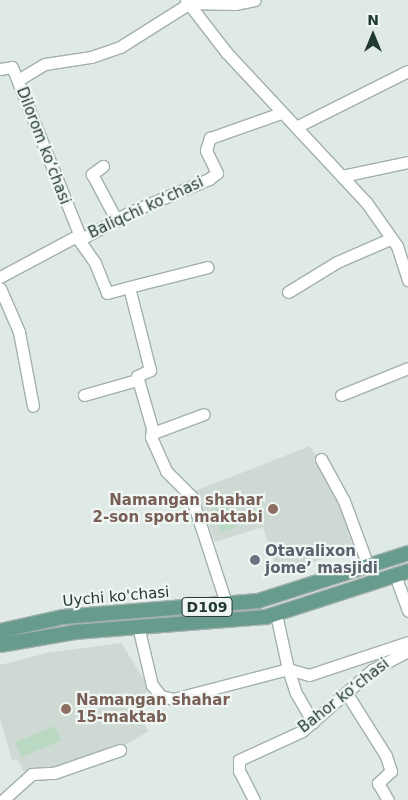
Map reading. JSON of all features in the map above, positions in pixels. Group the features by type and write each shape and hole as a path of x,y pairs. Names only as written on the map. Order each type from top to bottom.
{"main road":[{"name":"Uychi ko'chasi","path":"0,631 63,617 227,606 258,602 408,553"},
{"name":"Uychi ko'chasi","path":"0,645 75,632 138,626 236,621 276,614 401,573"}],"street":[{"path":"18,80 45,64 90,57 120,47 188,1 235,4 255,0"},
{"path":"188,1 226,52 366,202 390,239 397,246 408,280"},
{"name":"Dilorom koʻchasi","path":"0,69 10,65 18,80 79,237 95,263 107,293 129,287"},
{"path":"296,127 408,71"},
{"name":"Baliqchi koʻchasi","path":"0,277 79,237 217,174 206,150 210,138 281,113"},
{"path":"342,176 408,162"},
{"path":"103,166 92,174 117,221"},
{"path":"288,292 337,262 390,239"},
{"path":"208,267 129,287 150,370 137,376 137,380 152,433 151,437 166,471 191,496 227,606"},
{"path":"0,288 19,332 33,406"},
{"path":"341,395 408,368"},
{"path":"84,395 137,380"},
{"path":"152,433 204,414"},
{"path":"321,459 344,501 368,566"},
{"path":"401,573 408,611"},
{"path":"276,614 288,668 296,693 313,723"},
{"path":"138,626 152,685 167,698 288,668 309,675 408,642"},
{"name":"Bahor koʻchasi","path":"254,800 239,771 238,761 286,741 313,723 372,670 408,651"},
{"path":"346,694 386,756 391,771 378,782 388,800"},
{"path":"3,800 32,774 54,773 120,750"}],"shaded area":[{"name":"Namangan shahar 2-son sport maktabi","path":"310,446 336,491 352,531 348,532 354,550 278,572 263,527 215,542 195,491"},
{"name":"Namangan shahar 15-maktab","path":"121,643 150,689 129,705 149,731 125,745 56,770 25,774 17,759 12,760 0,719 0,665 47,653"}],"green space":[{"path":"228,497 237,527 221,532 212,502"},
{"path":"55,726 61,741 21,757 15,742"}],"place":[{"name":"Namangan shahar 2-son sport maktabi","path":"273,509"},
{"name":"Otavalixon jome’ masjidi","path":"255,560"},
{"name":"Namangan shahar 15-maktab","path":"66,709"}]}
